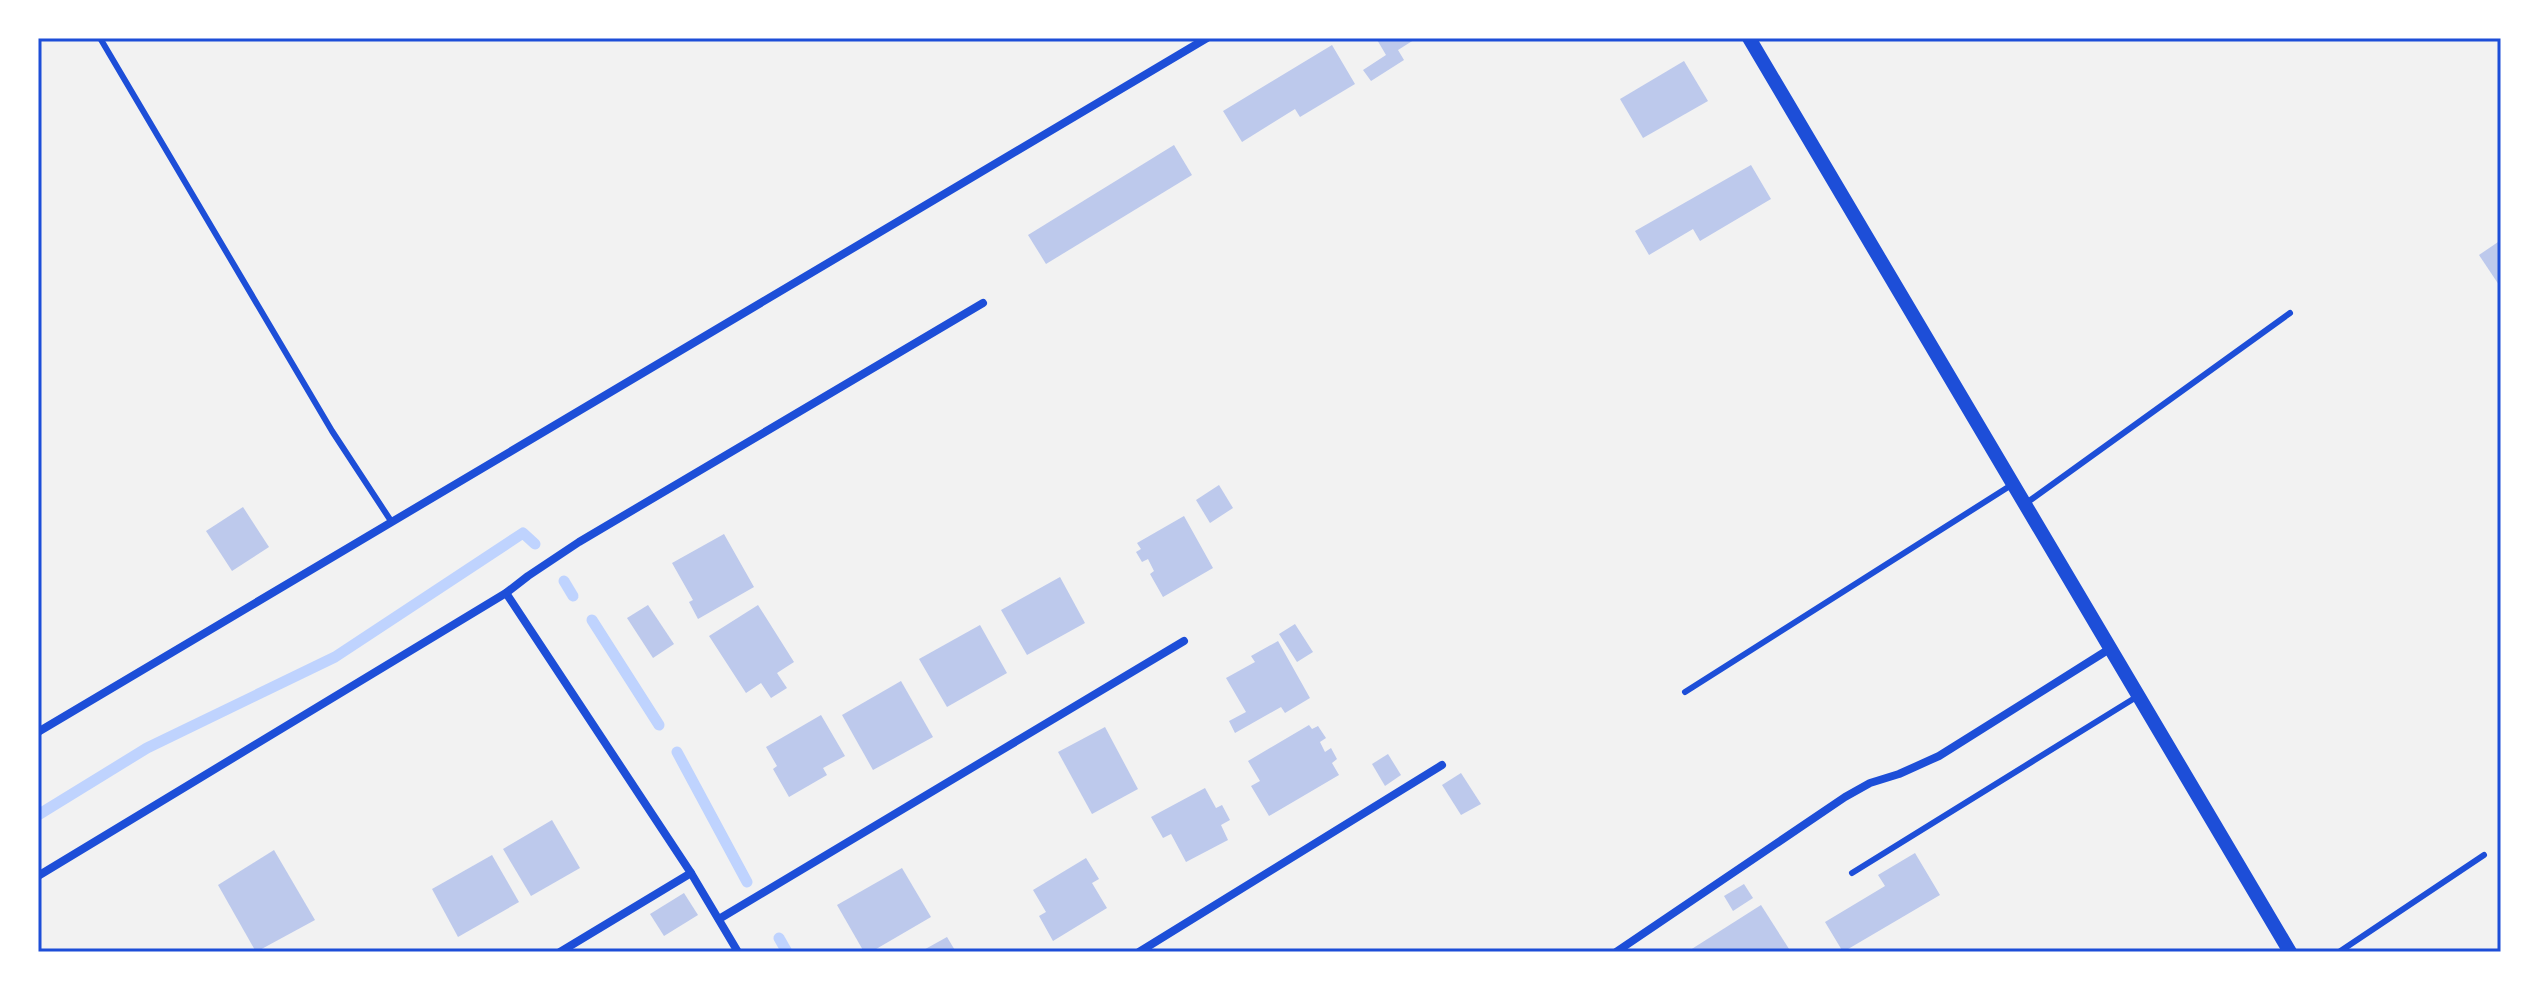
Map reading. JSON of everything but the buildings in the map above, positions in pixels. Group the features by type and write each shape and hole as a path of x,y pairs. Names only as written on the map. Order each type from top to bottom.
{"street":[{"path":"38,732 1207,38"},
{"path":"1749,38 2290,952"},
{"path":"38,876 506,593 579,542 983,303"},
{"path":"506,593 691,873 738,952"},
{"path":"719,919 1184,641"},
{"path":"1616,952 1845,797 1870,783 1939,756 2111,648"},
{"path":"1139,952 1442,765"},
{"path":"560,952 691,873"}],"lane":[{"path":"100,38 332,431 391,521"},
{"path":"2025,504 2290,313"},
{"path":"1685,692 2013,484"},
{"path":"1852,873 2139,696"},
{"path":"2339,952 2484,855"}],"waterway":[{"path":"38,815 147,748 335,657 523,533 535,544"},
{"path":"564,581 573,596"},
{"path":"592,620 659,725"},
{"path":"677,752 747,882"},
{"path":"779,938 787,952"}]}
